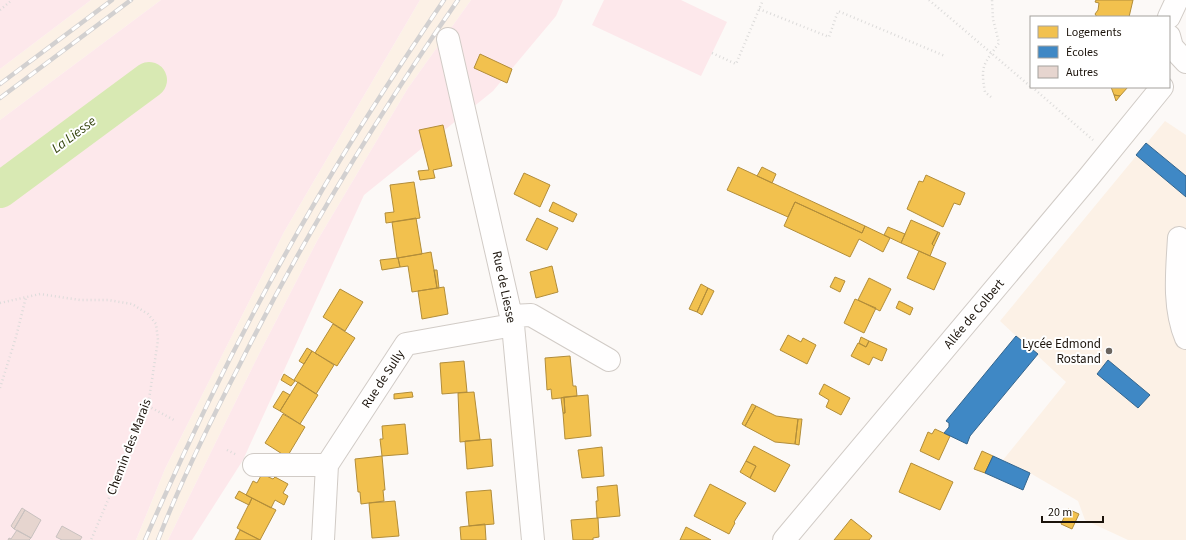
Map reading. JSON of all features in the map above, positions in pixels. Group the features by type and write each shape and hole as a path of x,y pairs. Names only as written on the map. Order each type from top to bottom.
{"street":[{"path":"1168,16 1176,0"},
{"name":"Rue de Liesse","path":"448,39 512,321 534,540"},
{"path":"1170,40 1172,47 1184,61 1170,76"},
{"name":"Allée de Colbert","path":"784,540 1161,88"},
{"path":"1179,238 1177,275 1180,324 1186,338"},
{"name":"Rue de Sully","path":"326,465 406,344 512,321 531,315 609,360"},
{"path":"254,465 326,465 323,540"}],"path":[{"path":"0,10 12,0"},
{"path":"712,53 736,64 763,0"},
{"path":"929,0 1030,86"},
{"path":"991,97 985,92 983,69 986,59 999,43 993,19 992,0"},
{"path":"759,9 828,37 838,11 945,56"},
{"path":"1032,88 1108,153"},
{"name":"Chemin des Marais","path":"0,303 40,294 80,300 108,300 132,304 148,314 156,324 158,340 148,406 91,540"},
{"path":"0,388 16,337 26,296"},
{"path":"148,406 174,420"}],"shaded area":[{"path":"0,0 91,0 0,69"},
{"path":"91,0 161,0 0,120 0,69"},
{"path":"161,0 420,0 284,232 165,469 136,540 0,540 0,120"},
{"path":"420,0 471,0 408,88 317,241 258,356 168,540 136,540 165,469 284,232"},
{"path":"471,0 563,0 556,16 493,91 364,195 243,460 192,540 168,540 258,356 317,241 408,88"},
{"path":"604,0 681,0 727,22 701,76 592,25"},
{"name":"Lycée Edmond Rostand","path":"1165,121 1186,135 1186,540 1128,540 1085,520 1078,501 1030,473 1003,460 1066,382 1000,321"}],"building: Logements":[{"path":"1096,0 1133,0 1129,16 1096,16 1095,14 1098,10 1099,3 1095,2"},
{"path":"480,54 512,69 507,83 474,68"},
{"path":"1111,88 1127,88 1120,96 1114,95"},
{"path":"1114,95 1120,96 1116,101"},
{"path":"443,125 452,166 433,170 435,178 420,180 418,171 429,170 419,130"},
{"path":"738,167 865,226 862,233 795,202 788,217 727,190"},
{"path":"762,167 776,174 772,183 757,176"},
{"path":"524,173 550,185 540,207 514,194"},
{"path":"926,175 965,193 960,205 954,203 943,227 907,209 919,181 923,182"},
{"path":"414,182 420,218 386,223 385,213 394,212 390,185"},
{"path":"553,202 577,214 573,222 549,211"},
{"path":"795,202 862,233 865,226 890,238 883,252 859,239 850,257 784,226"},
{"path":"416,218 422,254 397,258 392,222"},
{"path":"537,218 558,228 547,250 526,240"},
{"path":"911,220 938,232 932,244 934,246 930,256 901,243"},
{"path":"888,227 905,234 901,243 884,235"},
{"path":"938,232 940,233 934,246 932,244"},
{"path":"919,251 946,263 934,290 907,278"},
{"path":"431,252 437,288 412,292 408,266 400,267 398,258"},
{"path":"398,258 400,267 382,270 380,260"},
{"path":"552,266 558,292 536,298 530,272"},
{"path":"434,270 437,270 439,288 437,288"},
{"path":"835,277 845,281 840,292 830,287"},
{"path":"869,278 891,289 880,311 858,300"},
{"path":"701,284 708,288 697,312 689,309"},
{"path":"444,287 448,314 422,319 418,291"},
{"path":"708,288 714,291 702,315 697,312"},
{"path":"340,289 363,302 345,331 323,317"},
{"path":"855,299 876,308 864,333 844,323"},
{"path":"899,301 913,308 910,315 896,308"},
{"path":"333,324 355,338 337,366 315,353"},
{"path":"788,335 801,342 803,338 816,345 807,364 780,350"},
{"path":"861,337 869,341 866,347 859,343"},
{"path":"869,341 887,349 882,361 873,357 869,365 851,356 858,343 866,347"},
{"path":"307,348 312,351 304,364 299,361"},
{"path":"312,351 334,365 316,394 294,380"},
{"path":"570,356 573,386 576,386 577,396 552,399 551,389 547,390 545,358"},
{"path":"464,361 467,392 442,394 440,363"},
{"path":"284,374 295,381 291,386 281,380"},
{"path":"298,382 318,395 300,424 280,411"},
{"path":"824,384 850,398 841,415 826,407 829,400 819,394"},
{"path":"283,391 290,395 280,411 273,407"},
{"path":"412,392 413,397 394,399 394,394"},
{"path":"474,392 480,440 460,442 458,393"},
{"path":"588,395 591,436 565,439 563,413 565,413 564,397"},
{"path":"564,397 565,413 563,413 561,398"},
{"path":"752,404 756,406 745,426 742,424"},
{"path":"756,406 776,416 798,419 795,444 775,442 745,426"},
{"path":"283,414 305,427 287,457 265,443"},
{"path":"798,419 802,419 799,445 795,444"},
{"path":"405,424 408,454 382,456 380,439 383,439 382,426"},
{"path":"935,429 950,436 939,460 920,451 928,432 932,434"},
{"path":"491,439 493,466 467,469 465,441"},
{"path":"754,446 790,465 775,492 750,478 756,466 746,461"},
{"path":"602,447 604,476 582,478 578,450"},
{"path":"982,451 993,456 985,473 974,469"},
{"path":"382,456 385,490 383,490 384,501 361,504 360,492 358,492 355,459"},
{"path":"746,461 756,466 750,478 740,472"},
{"path":"911,463 953,482 940,510 899,492"},
{"path":"262,474 273,479 275,477 288,484 283,493 288,496 284,505 275,500 271,508 246,495 253,481 257,483"},
{"path":"710,484 746,503 734,522 735,523 729,534 694,516"},
{"path":"617,485 620,516 597,518 597,487"},
{"path":"491,490 494,524 469,526 466,492"},
{"path":"239,491 252,498 249,505 235,498"},
{"path":"252,498 276,510 260,540 237,528"},
{"path":"395,501 399,536 372,538 369,503"},
{"path":"1068,509 1079,514 1072,529 1061,524"},
{"path":"598,518 599,537 593,538 593,540 573,540 571,520"},
{"path":"851,519 872,536 869,540 834,540"},
{"path":"485,524 486,540 461,540 460,527"},
{"path":"686,527 711,540 680,540"},
{"path":"240,530 260,540 235,540"}],"building: Écoles":[{"path":"1146,143 1186,176 1186,197 1136,155"},
{"path":"1016,336 1038,354 970,436 967,444 944,433 949,427 949,423 946,421"},
{"path":"1108,360 1150,395 1138,408 1097,374"},
{"path":"993,456 1030,473 1023,490 985,473"}],"building: Autres":[{"path":"22,508 25,510 14,529 11,526"},
{"path":"25,510 41,520 31,538 14,529"},
{"path":"62,526 82,537 80,540 62,540 56,537"},
{"path":"17,530 31,538 29,540 8,540 9,538 11,539"}],"waterway":[{"name":"La Liesse","path":"0,190 149,80"}],"railway":[{"path":"0,84 112,0"},
{"path":"0,98 131,0"},
{"path":"145,540 184,453 247,324 293,240 347,148 444,0"},
{"path":"158,540 176,496 206,431 262,320 314,226 398,89 458,0"}],"place":[{"name":"Lycée Edmond Rostand","path":"1109,351"}]}
